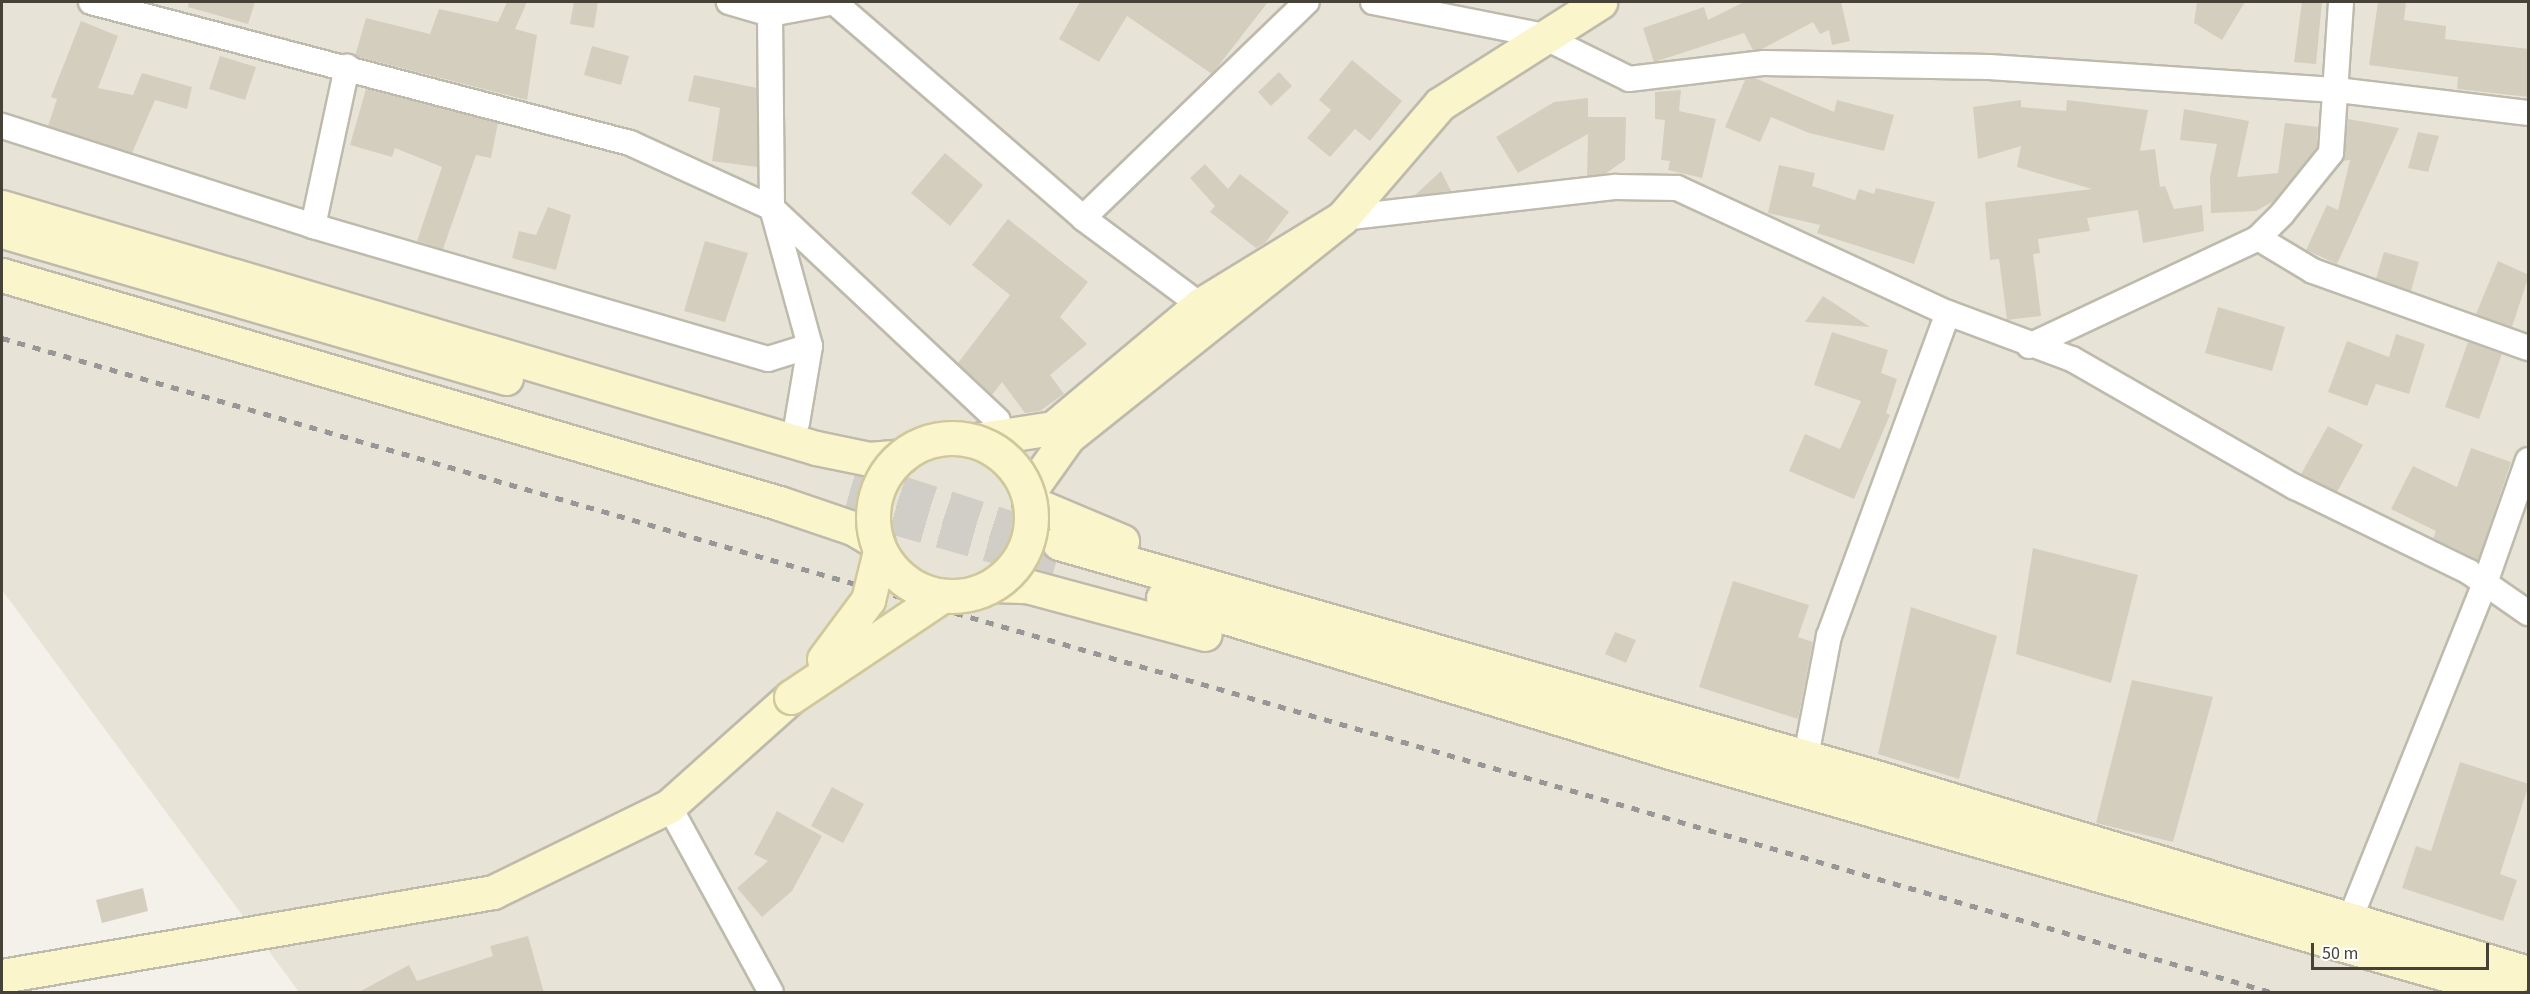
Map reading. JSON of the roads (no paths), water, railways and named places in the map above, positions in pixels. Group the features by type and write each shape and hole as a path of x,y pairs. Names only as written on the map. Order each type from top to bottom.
{"main road":[{"path":"2,207 807,436 869,459 902,456 949,437 986,430 1053,428 1342,218 1440,104 1540,35 1600,2"},
{"path":"2,276 779,503 853,528 879,547 903,578 942,596 969,595 994,585 1014,567 1027,544 1029,497 1068,437 1165,347 1200,305 1342,218"},
{"path":"2,231 850,490 2,250"},
{"path":"986,430 1010,463 1029,497 1092,530 1211,571 1468,644 1709,720 1803,773"},
{"path":"791,697 868,600 879,547 875,499 884,475 902,456"},
{"path":"1058,553 1803,773 2508,993"},
{"path":"994,585 1027,586 1146,617 1547,732 1803,773 2350,919 2529,973"},
{"path":"2,976 493,892 669,806 791,697 942,596"}],"street":[{"path":"91,2 347,67 630,143 772,208 986,430"},
{"path":"729,2 770,14 834,2 1083,218 1200,305"},
{"path":"1083,218 1307,2"},
{"path":"1374,2 1540,35 1629,79 1787,63 1989,67 2338,90 2529,113"},
{"path":"2029,346 2258,238 2331,153 2338,90 2341,2"},
{"path":"770,14 772,208 810,346 807,436"},
{"path":"313,226 347,67"},
{"path":"2,126 313,226 768,359 810,346"},
{"path":"1342,218 1617,187 1677,188 1948,313 2029,346 2072,359 2295,487 2485,583 2529,613"},
{"path":"2258,238 2313,272 2529,348"},
{"path":"1803,773 1830,636 1948,313"},
{"path":"2058,332 2072,359"},
{"path":"2350,919 2485,583 2529,460"},
{"path":"669,806 771,993"}],"tunnel":[{"path":"854,477 1035,535"},
{"path":"846,504 1056,564"}],"railway":[{"path":"2,338 2271,992"}]}
